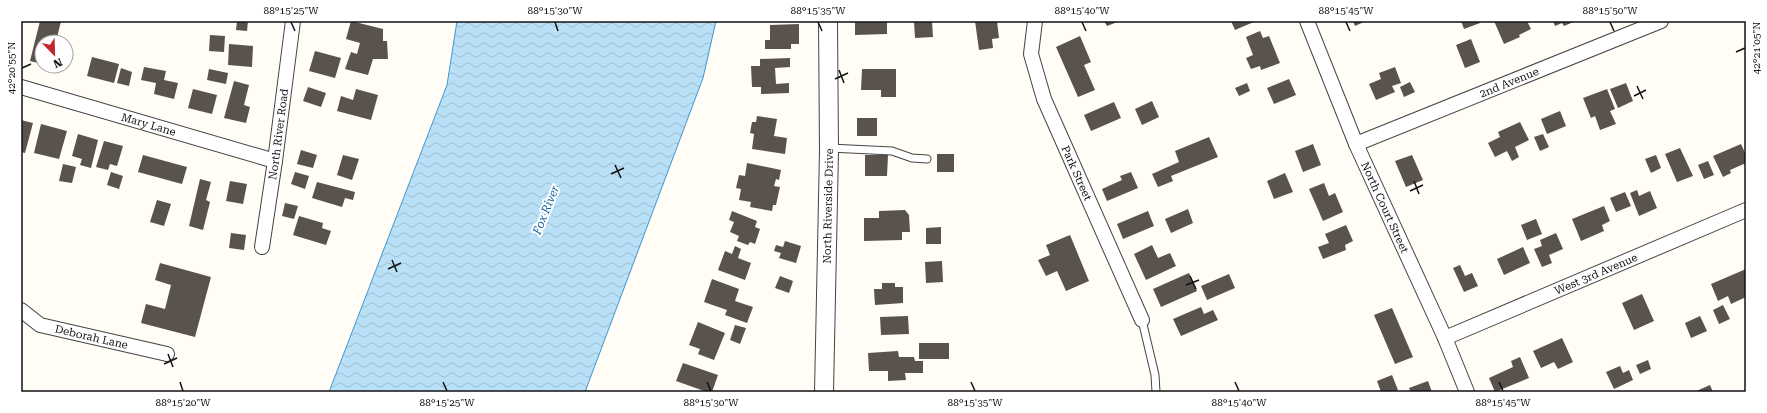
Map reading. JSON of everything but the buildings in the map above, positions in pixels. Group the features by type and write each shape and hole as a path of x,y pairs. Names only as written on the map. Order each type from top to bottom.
{"street":[{"name":"North River Road","path":"262,247 293,21"},
{"name":"North Riverside Drive","path":"824,392 829,148 828,21"},
{"name":"Park Street","path":"1034,21 1031,54 1044,99 1142,320"},
{"name":"North Court Street","path":"1308,21 1356,144 1445,338 1467,392"},
{"name":"2nd Avenue","path":"1356,144 1661,21"},
{"name":"Mary Lane","path":"21,87 275,161"},
{"name":"West 3rd Avenue","path":"1445,338 1746,210"},
{"name":"Deborah Lane","path":"21,310 40,325 167,354"}],"lane":[{"path":"829,148 892,150 912,158 927,159"},
{"path":"1142,320 1155,375 1156,392"}],"water":[{"name":"Fox River","path":"457,21 716,21 703,78 585,392 329,392 447,85"}]}
